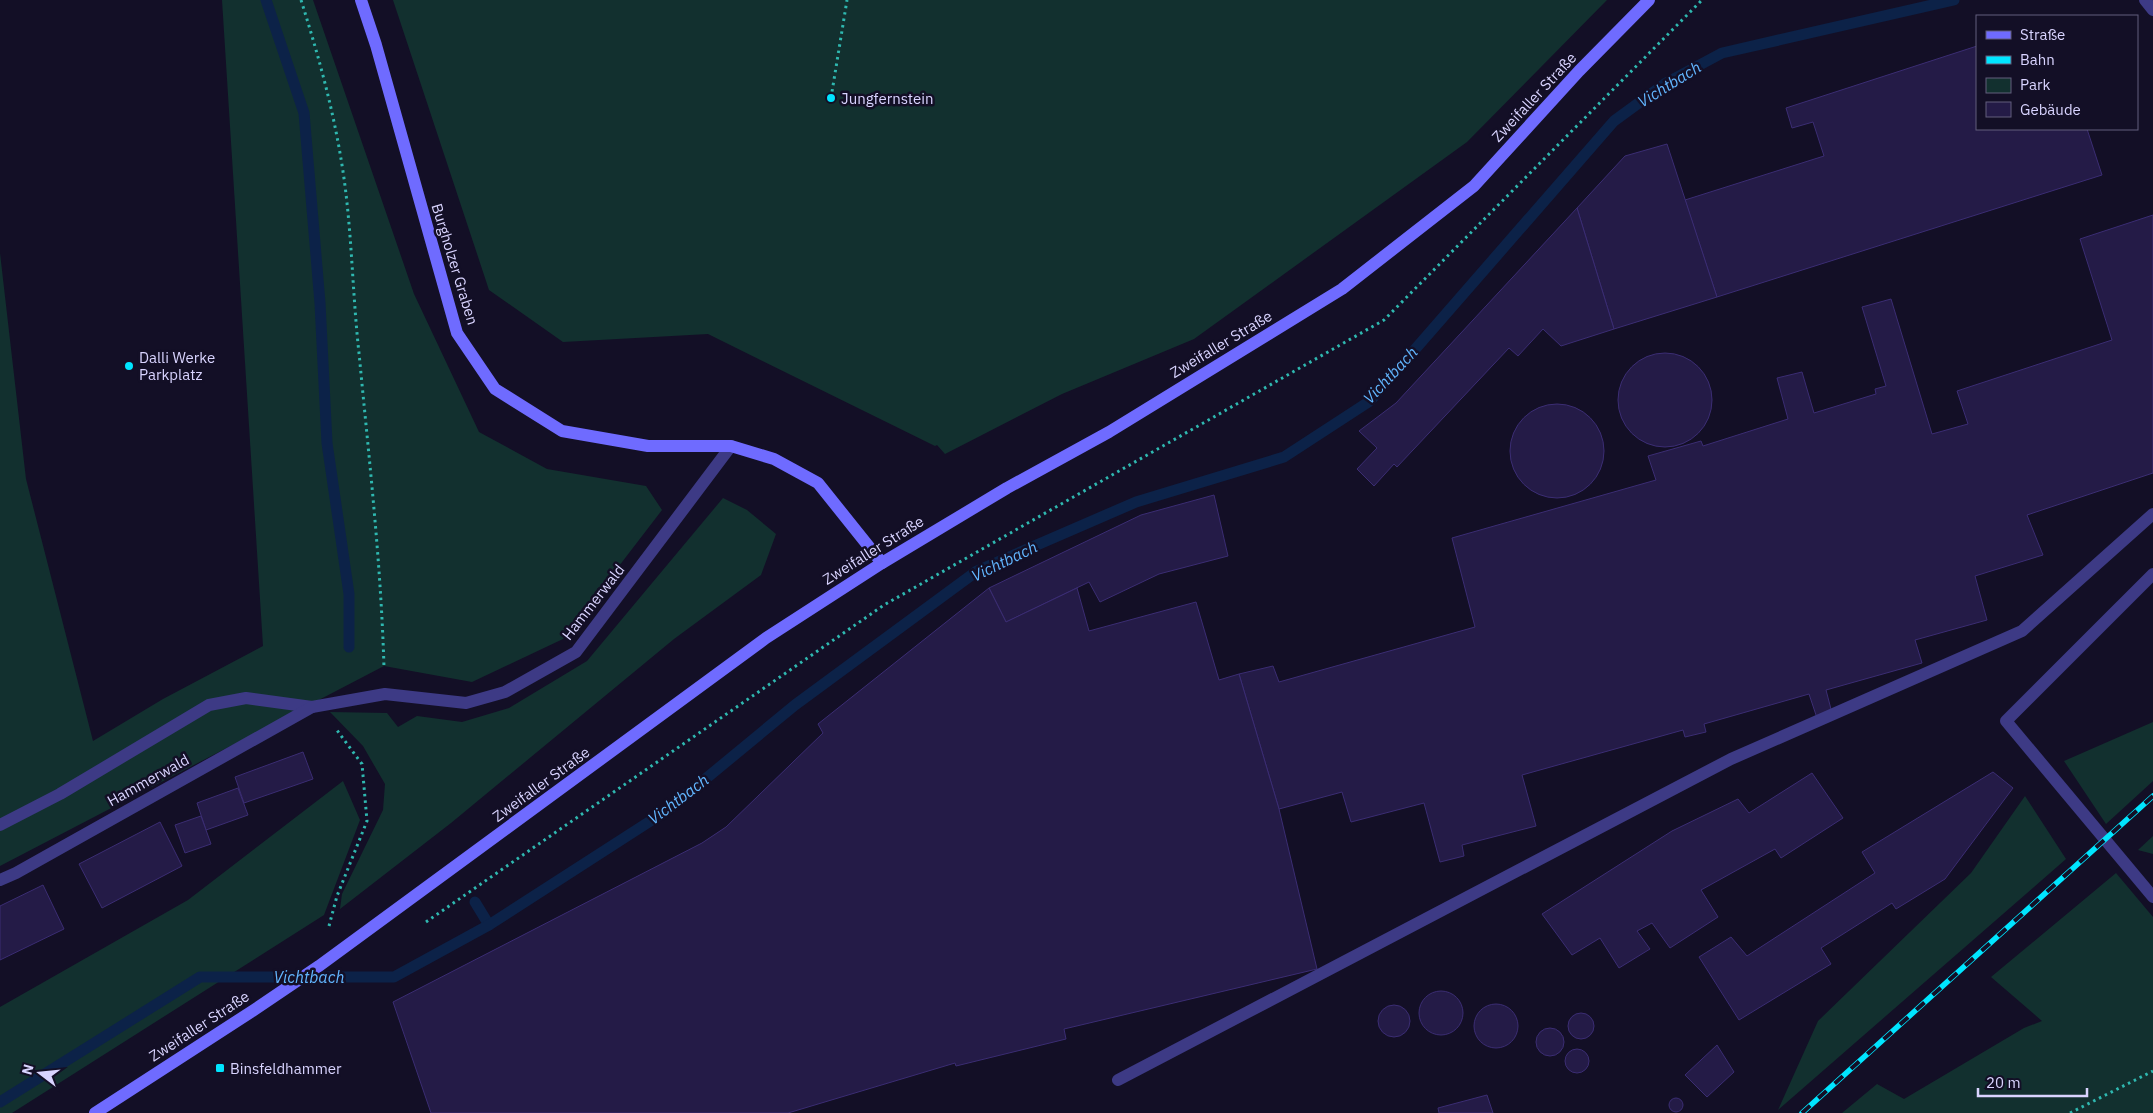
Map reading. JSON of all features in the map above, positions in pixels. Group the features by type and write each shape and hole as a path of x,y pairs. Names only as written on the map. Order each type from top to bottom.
{"main road":[{"name":"Burgholzer Graben","path":"361,0 376,45 458,333 495,389 562,431 648,446 731,446 774,459 818,483 882,563"},
{"name":"Zweifaller Straße","path":"96,1113 319,966 766,638 882,563 1007,488 1109,432 1342,289 1474,186 1579,71 1649,0"}],"street":[{"path":"2145,0 2153,10"},
{"name":"Hammerwald","path":"0,825 60,794 209,705 246,698 312,707 385,694 466,703 504,692 576,652 731,446"},
{"path":"1118,1080 1731,758 2022,631 2153,514"},
{"path":"2153,574 2006,721 2153,897"},
{"name":"Hammerwald","path":"0,880 16,873 312,707"}],"path":[{"path":"301,0 324,74 342,165 352,253 355,321 382,604 385,694"},
{"path":"831,98 847,0"},
{"path":"422,925 884,605 1384,320 1702,0"},
{"path":"312,707 338,731 362,764 367,821 337,896 319,966"},
{"path":"2070,1113 2153,1071"}],"green space":[{"path":"222,0 313,0 414,294 479,432 547,469 646,486 662,510 563,639 472,682 384,666 0,866 0,253 26,479 93,741 163,699 263,646"},
{"path":"393,0 1607,0 1467,142 1194,339 1062,394 945,454 937,445 935,446 708,334 563,342 489,290"},
{"path":"723,498 747,510 776,534 761,575 674,639 451,823 340,909 342,894 383,810 385,784 363,746 330,712 387,713 398,727 417,716 462,722 509,708 587,661"},
{"path":"2153,722 2153,781 2106,824 2064,761"},
{"path":"343,781 360,820 324,915 12,1113 0,1113 0,1007 188,900"},
{"path":"2025,796 2066,859 1778,1110 1818,1021 1971,873"},
{"path":"2153,836 2153,854 2138,850"},
{"path":"2116,873 2153,917 2153,1113 1842,1113 1877,1084 1904,1099 2024,1028 2042,1021 1991,977"}],"building":[{"path":"1976,46 1976,130 2087,130 2102,175 1717,297 1685,200 1824,156 1813,122 1792,128 1786,108"},
{"path":"1667,144 1717,297 1614,329 1577,208 1625,156"},
{"path":"1577,208 1614,329 1561,346 1543,329 1518,356 1509,348 1397,467 1394,464 1374,486 1357,469 1377,448 1359,431 1396,403"},
{"path":"2153,215 2153,473 2027,515 2043,555 1975,576 1987,620 1915,640 1922,663 1826,690 1832,713 1817,718 1809,694 1704,724 1706,732 1685,737 1683,730 1522,775 1536,826 1462,845 1464,856 1440,862 1424,803 1351,822 1342,792 1279,809 1239,674 1273,666 1279,682 1475,627 1452,538 1656,480 1648,456 1701,441 1703,446 1788,419 1777,378 1802,372 1814,413 1876,394 1875,389 1886,386 1862,307 1891,299 1932,434 1968,424 1957,391 2112,340 2080,239"},
{"path":"1665,353 1683,357 1698,367 1708,382 1712,400 1708,418 1698,433 1683,443 1665,447 1647,443 1632,433 1622,418 1618,400 1622,382 1632,367 1647,357"},
{"path":"1557,404 1575,408 1590,418 1600,433 1604,451 1600,469 1590,484 1575,494 1557,498 1539,494 1524,484 1514,469 1510,451 1514,433 1524,418 1539,408"},
{"path":"1214,495 1228,556 1159,574 1100,602 1089,582 1006,622 989,588 1141,515"},
{"path":"989,588 1006,622 1077,588 1089,631 1196,602 1219,680 1239,674 1279,809 1317,969 1064,1029 1066,1039 956,1066 955,1063 788,1113 431,1113 393,1002 702,843 726,827 823,733 818,724"},
{"path":"303,752 313,779 244,803 235,777"},
{"path":"1993,772 2013,788 1945,879 1896,909 1892,903 1821,948 1831,964 1739,1020 1699,957 1731,937 1747,956 1875,873 1862,852"},
{"path":"1812,773 1843,818 1781,858 1775,849 1701,890 1718,917 1670,948 1652,923 1637,931 1650,949 1619,968 1600,938 1572,955 1542,914 1672,831 1738,799 1749,813"},
{"path":"238,788 248,815 206,830 197,803"},
{"path":"201,816 211,844 185,853 175,825"},
{"path":"160,822 182,866 102,908 79,864"},
{"path":"43,885 64,929 0,960 0,906"},
{"path":"1441,991 1453,995 1459,1001 1463,1013 1459,1025 1453,1031 1441,1035 1429,1031 1423,1025 1419,1013 1423,1001 1429,995"},
{"path":"1492,1004 1500,1004 1512,1010 1518,1026 1512,1042 1500,1048 1492,1048 1480,1042 1474,1030 1474,1022 1480,1010"},
{"path":"1394,1005 1400,1006 1405,1010 1409,1015 1409,1027 1405,1032 1400,1036 1394,1037 1388,1036 1383,1032 1379,1027 1378,1021 1379,1015 1383,1010 1388,1006"},
{"path":"1581,1013 1590,1017 1594,1026 1590,1035 1581,1039 1572,1035 1568,1026 1572,1017"},
{"path":"1550,1028 1560,1032 1564,1042 1560,1052 1550,1056 1540,1052 1536,1042 1540,1032"},
{"path":"1717,1045 1734,1072 1707,1097 1685,1075"},
{"path":"1577,1049 1585,1053 1589,1061 1585,1069 1577,1073 1569,1069 1565,1061 1569,1053"},
{"path":"1487,1095 1493,1113 1439,1113 1438,1108"},
{"path":"1673,1098 1679,1098 1683,1105 1679,1112 1673,1112 1669,1108 1669,1102"}],"waterway":[{"path":"266,0 304,113 320,303 327,443 349,594 349,647"},
{"name":"Vichtbach","path":"0,1102 200,977 394,977 489,925 669,809 795,705 977,571 1136,502 1284,457 1370,401 1614,121 1666,83 1722,53 1954,0"},
{"path":"475,902 489,925"}],"railway":[{"path":"1802,1113 2153,796"}],"place":[{"name":"Jungfernstein","path":"831,98"},
{"name":"Dalli Werke Parkplatz","path":"129,366"},
{"name":"Binsfeldhammer","path":"220,1068"}]}
